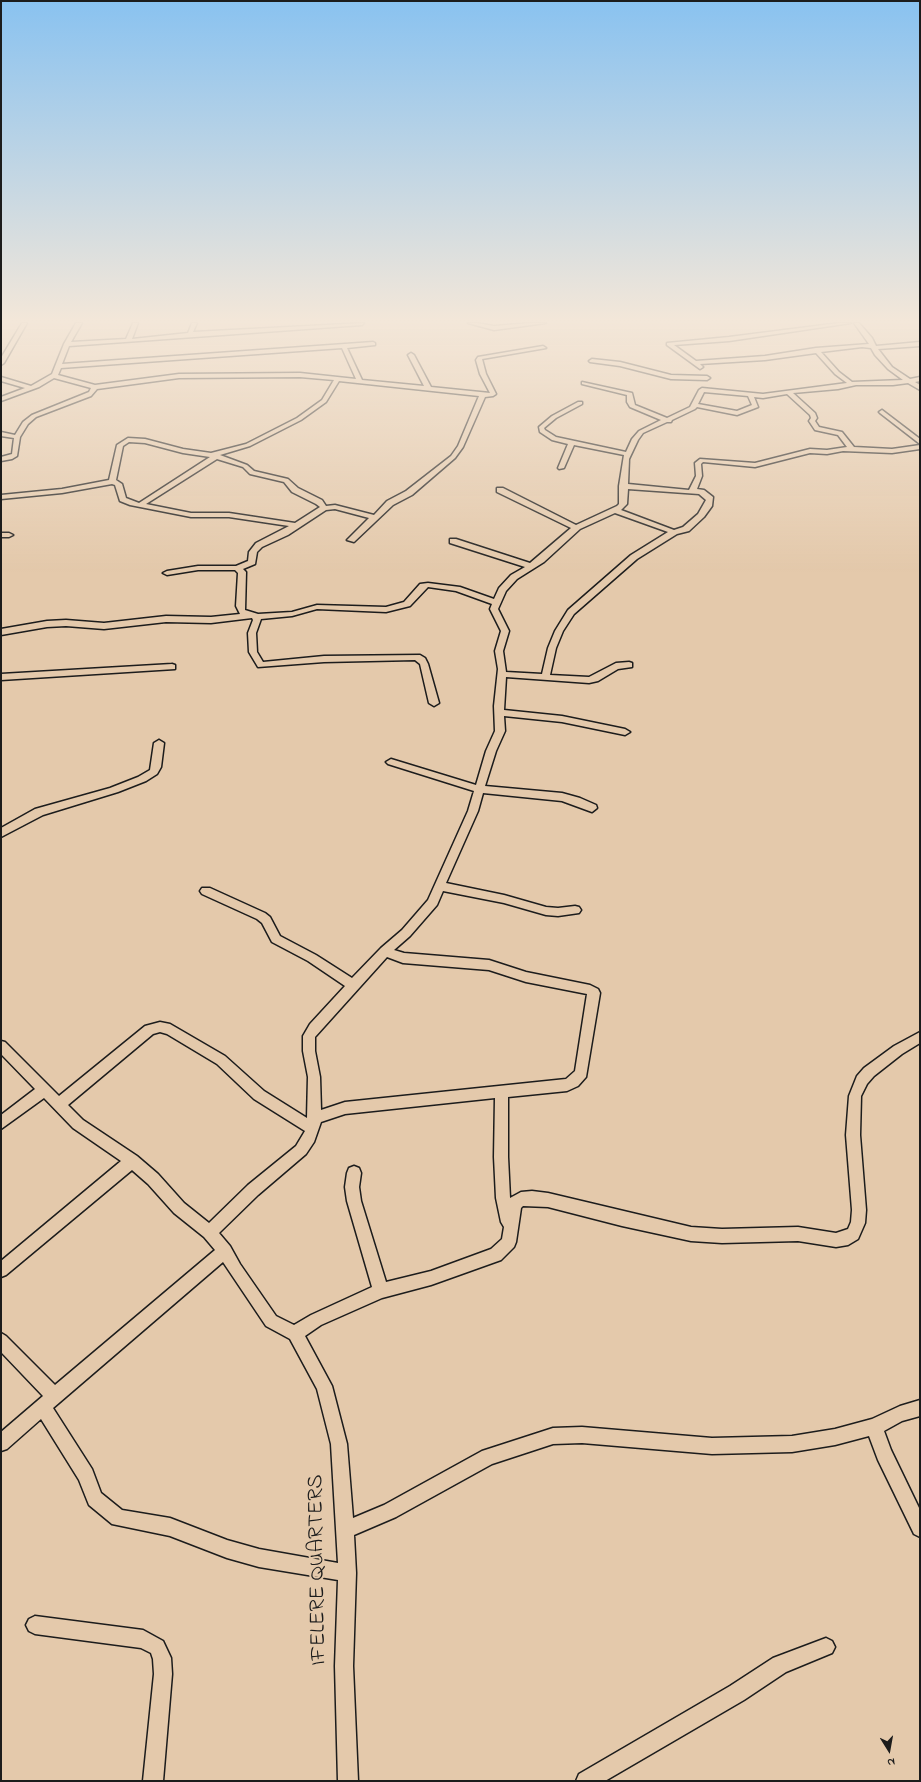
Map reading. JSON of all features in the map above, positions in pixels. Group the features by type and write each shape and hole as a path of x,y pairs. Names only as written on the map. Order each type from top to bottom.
{"street":[{"path":"1,459 10,458 15,455 17,437 26,423 34,416 60,406"},
{"path":"140,504 214,456 248,444 299,419 317,406"},
{"path":"351,540 390,503 409,493 453,457 461,446 479,406"},
{"path":"574,406 554,417 541,428 542,431 549,437 571,444 628,454"},
{"path":"632,406 669,421"},
{"path":"209,1232 253,1190 301,1150 313,1123 314,1077 309,1051 309,1036 353,985 385,951 406,933 433,902 473,811 491,751 500,731 502,674 499,651 505,631 494,609 502,590 514,577 541,560 577,527 616,510 623,504 623,486 628,454 632,442 639,434 688,412 695,406"},
{"path":"702,406 737,413 756,406"},
{"path":"804,406 813,414 814,418 812,421 817,429 840,433 852,450"},
{"path":"882,412 920,442"},
{"path":"1,434 17,437"},
{"path":"112,481 120,445 124,441 145,441 182,451 214,456 240,464 252,473 286,480 298,493 319,502 324,508"},
{"path":"561,468 571,444"},
{"path":"693,491 698,476 698,463 702,460 755,465 810,451 827,452 839,449 892,451 920,447"},
{"path":"545,677 554,642 570,612 634,557 674,532 686,529 702,515 710,501 700,488 697,479"},
{"path":"1,496 62,491 105,484 112,481"},
{"path":"112,481 120,486 123,499 130,503 191,515 229,515 296,525"},
{"path":"623,486 693,491 705,494"},
{"path":"500,490 570,526 577,527"},
{"path":"167,573 198,568 238,568 252,562 253,552 259,545 285,533 324,508 335,507 374,518"},
{"path":"616,510 674,532"},
{"path":"453,541 531,566"},
{"path":"238,568 242,572 241,611 248,615 257,617 292,614 317,607 386,610 407,604 423,586 428,585 457,589 497,602"},
{"path":"1,632 47,624 117,625 166,619 211,620 248,615"},
{"path":"257,617 252,634 256,659 261,665 324,659 337,660 417,657 422,660 424,664 434,703"},
{"path":"502,674 589,680 595,679 616,666 629,665"},
{"path":"1,677 172,667"},
{"path":"500,713 562,719 625,732"},
{"path":"1,833 39,812 114,790 142,779 154,772 159,743"},
{"path":"391,762 479,788 562,797 592,808"},
{"path":"439,886 504,898 546,911 558,912 575,910"},
{"path":"206,891 262,916 266,920 276,938 312,958 353,985"},
{"path":"313,1123 345,1108 567,1085 573,1082 581,1073 594,993 590,990 532,978 488,965 403,958 385,951"},
{"path":"59,1104 149,1030 160,1027 170,1029 220,1060 259,1095 313,1123"},
{"path":"1,1046 78,1124 132,1161 153,1180 179,1208 209,1232 225,1251 235,1269 271,1321 295,1334 316,1320 380,1291 431,1278 496,1255 509,1242 514,1204 521,1199 532,1198 692,1234 722,1236 798,1234 836,1240 848,1238 853,1234 858,1223 859,1210 853,1135 855,1096 862,1080 869,1072 898,1050 920,1037"},
{"path":"1,1123 45,1090"},
{"path":"502,1091 501,1157 503,1198 510,1230"},
{"path":"1,1270 132,1161"},
{"path":"354,1174 352,1187 354,1201 380,1291"},
{"path":"1,1443 176,1290 225,1251"},
{"name":"IFELERE QUARTERS","path":"295,1334 324,1386 339,1444 347,1573 344,1666 347,1781"},
{"path":"1,1341 49,1402 86,1475 95,1499 118,1518 170,1527 227,1549 259,1558 347,1573"},
{"path":"345,1530 390,1511 488,1457 510,1448 553,1436 582,1435 712,1446 792,1444 835,1437 874,1427 900,1414 920,1408"},
{"path":"874,1427 884,1454 920,1528"},
{"path":"35,1625 144,1639 157,1647 162,1658 163,1674 152,1781"},
{"path":"586,1781 737,1693 780,1665 826,1647"}]}
